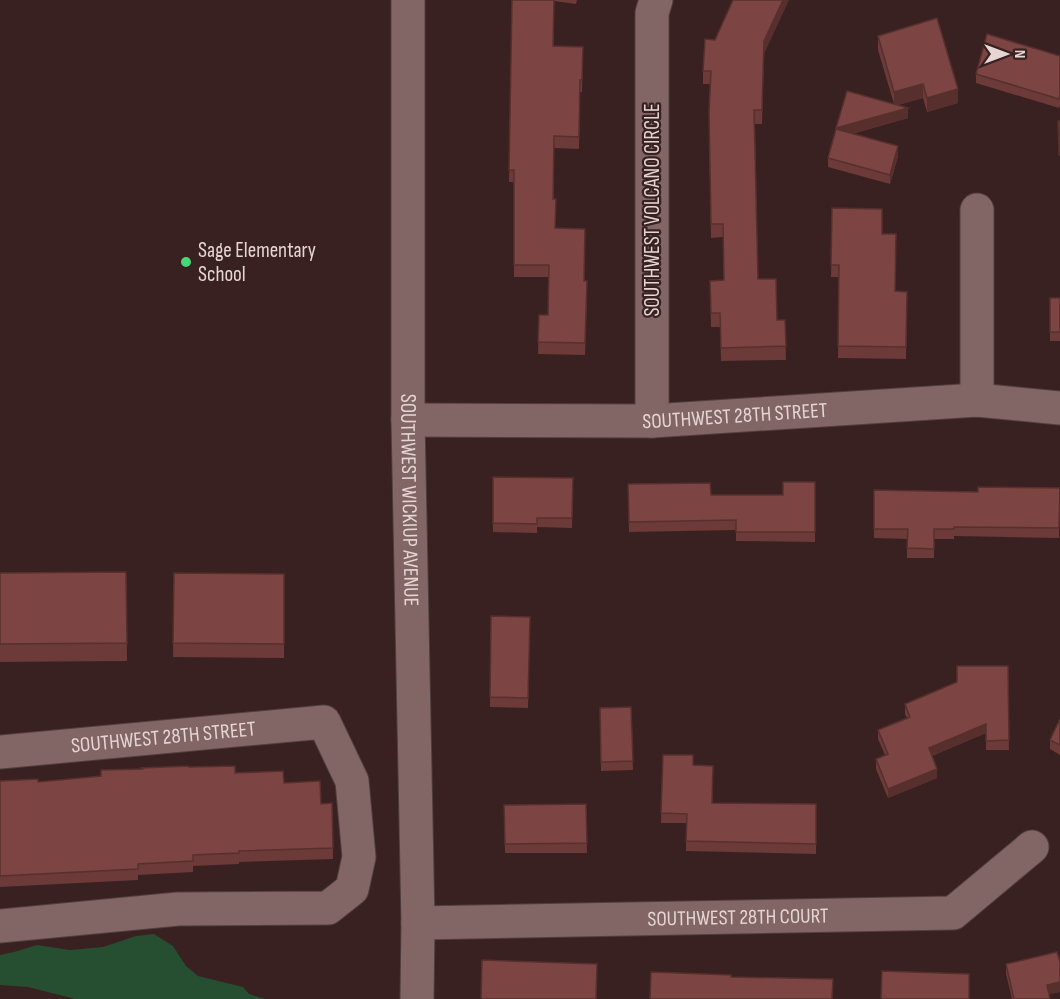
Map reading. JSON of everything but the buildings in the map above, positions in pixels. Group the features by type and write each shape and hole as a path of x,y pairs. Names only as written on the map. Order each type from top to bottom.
{"street":[{"name":"SOUTHWEST WICKIUP AVENUE","path":"408,0 408,420 418,923 417,999"},
{"name":"SOUTHWEST VOLCANO CIRCLE","path":"652,421 652,13 656,0"},
{"path":"977,210 977,400"},
{"name":"SOUTHWEST 28TH STREET","path":"408,420 652,421 977,400 1060,408"},
{"name":"SOUTHWEST 28TH STREET","path":"0,752 324,722 352,781 359,857 352,889 328,908 178,909 0,926"},
{"name":"SOUTHWEST 28TH COURT","path":"418,923 953,913 1032,847"}],"green space":[{"path":"154,934 173,946 186,966 198,976 243,987 249,994 265,999 75,999 28,987 0,985 0,955 37,945 70,950 103,947 136,936"}],"place":[{"name":"Sage Elementary School","path":"186,262"}]}
